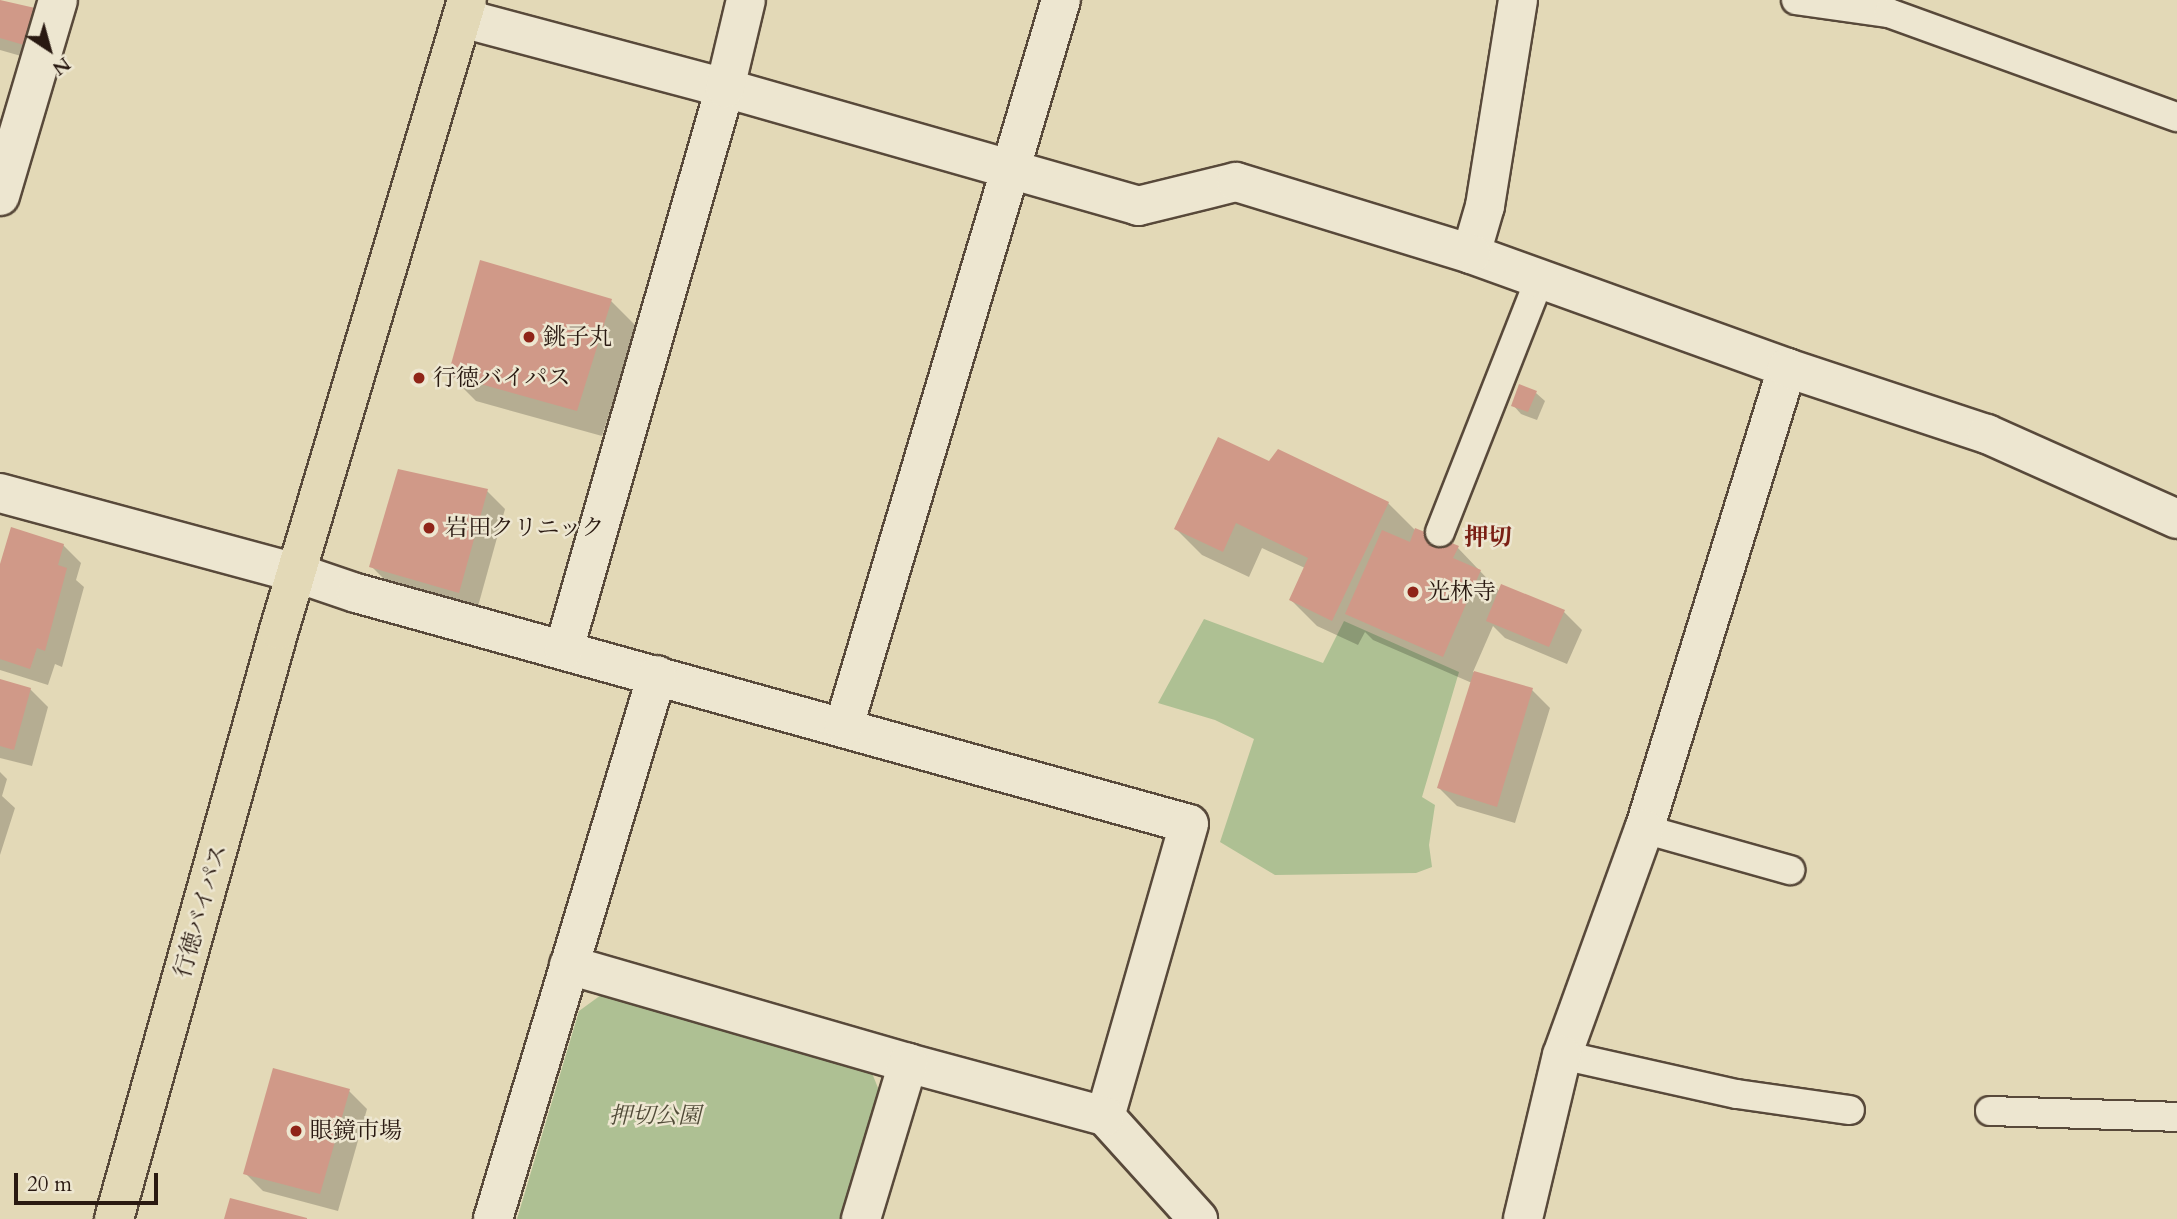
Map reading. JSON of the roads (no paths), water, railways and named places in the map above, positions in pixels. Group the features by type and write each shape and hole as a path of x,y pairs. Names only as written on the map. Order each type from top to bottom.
{"main road":[{"name":"行徳バイパス","path":"114,1219 297,573 464,9"}],"street":[{"path":"0,196 58,0"},
{"path":"564,649 725,88 746,0"},
{"path":"844,726 1061,0"},
{"path":"1471,254 1485,206 1518,0"},
{"path":"464,9 725,88 1138,205 1236,181 1471,254 1787,368 1987,434 2177,519"},
{"path":"1523,1219 1562,1055 1644,829 1787,368"},
{"path":"0,493 297,573 356,593 844,726 1189,824 1105,1116"},
{"path":"493,1219 657,675"},
{"path":"569,965 908,1063 1105,1116 1198,1219"},
{"path":"861,1219 908,1063"}],"lane":[{"path":"1796,0 1889,13 2177,117"},
{"path":"1440,531 1540,278"},
{"path":"1644,829 1790,870"},
{"path":"1562,1055 1737,1094 1850,1110"},
{"path":"1990,1111 2177,1117"}],"place":[{"name":"銚子丸","path":"529,337"},
{"name":"行徳バイパス","path":"419,378"},
{"name":"岩田クリニック","path":"429,528"},
{"name":"光林寺","path":"1413,592"},
{"name":"眼鏡市場","path":"296,1131"}],"district":[{"name":"押切","path":"1488,538"}],"park label":[{"name":"押切公園","path":"655,1116"}]}
